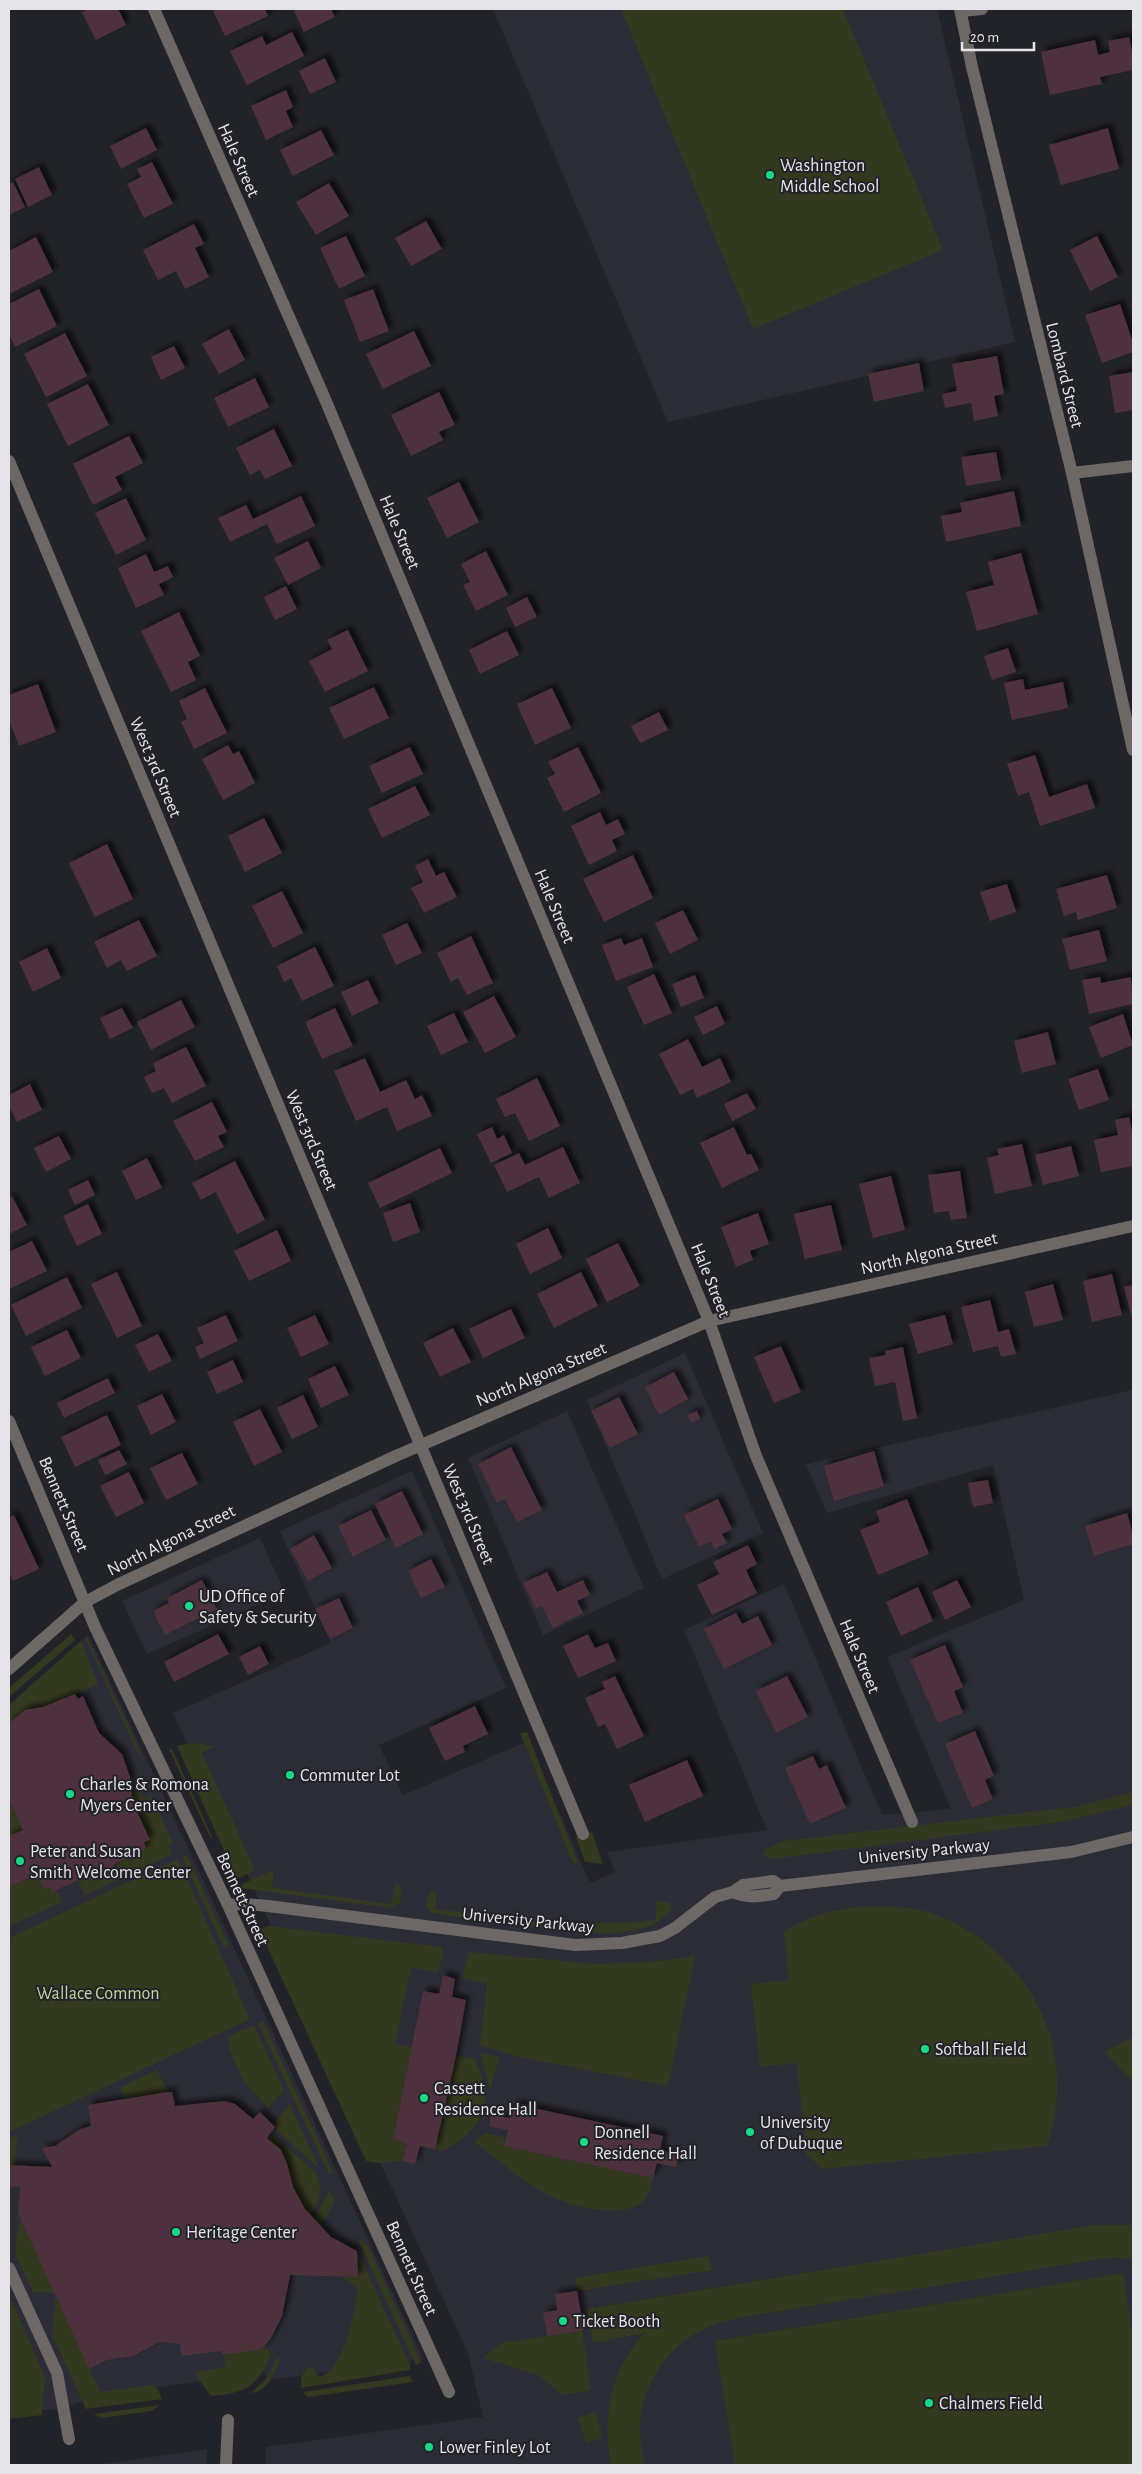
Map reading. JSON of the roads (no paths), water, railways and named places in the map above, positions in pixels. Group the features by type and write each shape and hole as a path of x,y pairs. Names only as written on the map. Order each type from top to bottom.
{"street":[{"name":"Hale Street","path":"154,9 329,408 709,1321 756,1456 912,1822"},
{"path":"960,10 982,9"},
{"name":"Lombard Street","path":"960,10 972,67 1072,474 1133,750"},
{"name":"West 3rd Street","path":"9,461 583,1834"},
{"path":"1072,474 1133,466"},
{"name":"North Algona Street","path":"9,1669 85,1602 119,1584 258,1518 421,1445 709,1321 1133,1226"},
{"name":"Bennett Street","path":"9,1421 81,1588 85,1602 228,1905 449,2392"},
{"name":"University Parkway","path":"228,1905 268,1906 534,1941 599,1945 660,1936 675,1928 715,1897 733,1892 744,1898 774,1894 780,1886 1071,1852 1133,1837"},
{"path":"9,2268 57,2373 69,2439"},
{"path":"226,2465 228,2420"}],"place":[{"name":"Washington Middle School","path":"770,175"},
{"name":"UD Office of Safety & Security","path":"189,1606"},
{"name":"Commuter Lot","path":"290,1775"},
{"name":"Charles & Romona Myers Center","path":"70,1794"},
{"name":"Peter and Susan Smith Welcome Center","path":"20,1861"},
{"name":"Softball Field","path":"925,2049"},
{"name":"Cassett Residence Hall","path":"424,2098"},
{"name":"University of Dubuque","path":"750,2132"},
{"name":"Donnell Residence Hall","path":"584,2142"},
{"name":"Heritage Center","path":"176,2232"},
{"name":"Ticket Booth","path":"563,2321"},
{"name":"Chalmers Field","path":"929,2403"},
{"name":"Lower Finley Lot","path":"429,2447"}],"park label":[{"name":"Wallace Common","path":"98,1993"}]}
